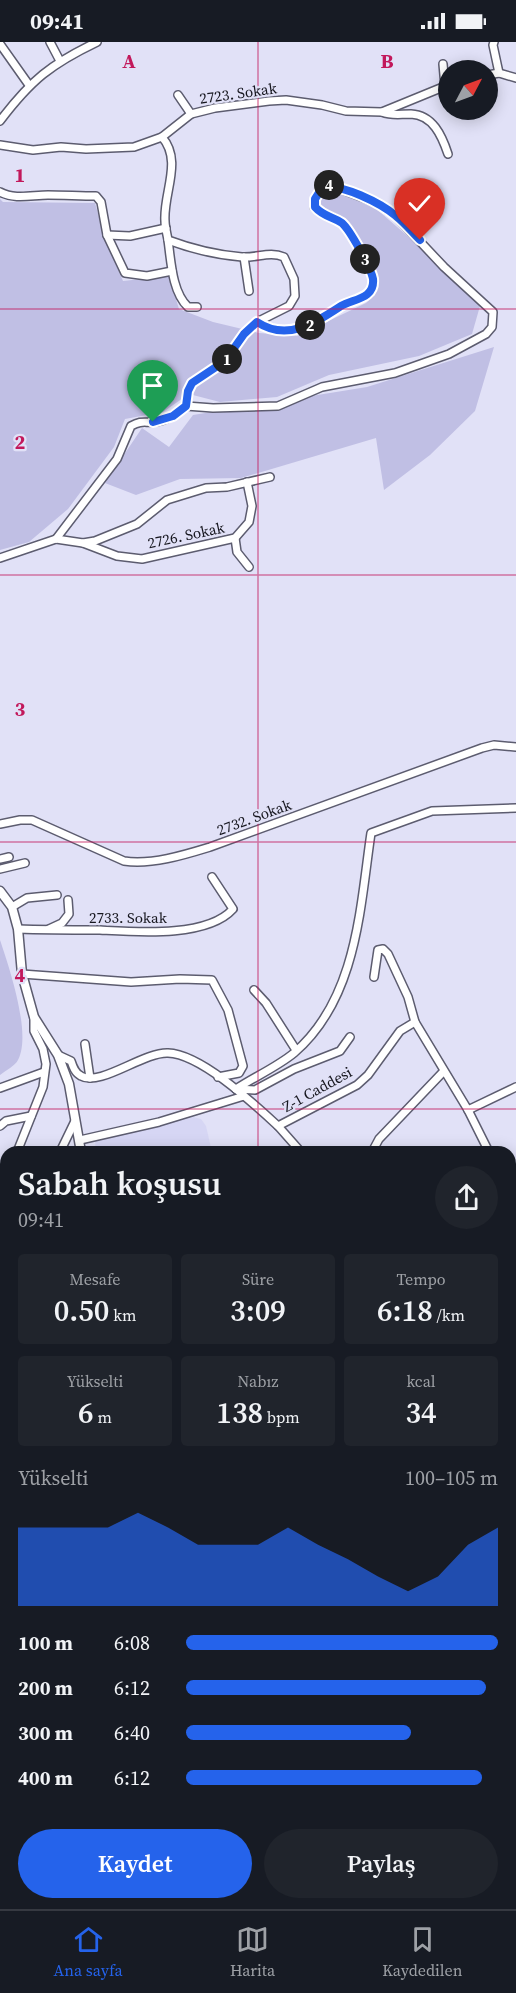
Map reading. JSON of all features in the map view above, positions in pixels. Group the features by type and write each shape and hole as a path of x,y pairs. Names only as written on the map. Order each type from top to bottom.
{"main road":[{"path":"0,891 12,907 18,929 22,974 34,1017 58,1055 69,1084 80,1146"}],"street":[{"path":"50,42 60,61"},
{"path":"0,121 30,85 60,61 97,42"},
{"path":"494,42 499,73 516,78"},
{"path":"1,43 30,85"},
{"name":"2723. Sokak","path":"382,112 438,90"},
{"path":"178,95 190,114"},
{"name":"2723. Sokak","path":"0,145 33,150 61,147 134,147 162,136 190,114 215,108 278,100 322,105 346,111 382,112 391,116 412,114 432,123 442,135 448,154"},
{"path":"162,136 170,145 172,163 165,219 172,271 183,302 188,307 197,307"},
{"path":"56,539 117,459 131,426 142,420 160,421 173,416 186,406 223,408 278,406 322,387 395,373 449,354 479,339 489,331 493,312 444,267 395,215 375,202 330,185 322,188 315,199 315,207 322,215 342,224 347,231 370,268 373,282 371,290 365,296 343,305 316,323 298,330 268,329 257,322"},
{"path":"0,192 7,196 96,196 101,202 107,235 125,273 147,276 172,271"},
{"path":"107,235 130,236 166,228"},
{"path":"168,240 186,246 244,257 275,253 284,257 294,279 295,296 289,306 257,322 244,334 225,361 192,383 188,391 186,406"},
{"path":"244,257 249,291"},
{"name":"2726. Sokak","path":"83,543 96,541 137,524 167,500 206,488 270,477"},
{"name":"2726. Sokak","path":"0,558 56,539 83,543 117,556 142,559 235,538 249,522 252,506 247,482"},
{"path":"235,538 237,552 249,567"},
{"name":"2732. Sokak","path":"0,824 32,820 124,861 136,863 188,854 210,847 482,748 494,745 516,747"},
{"path":"236,1089 296,1050 316,1030 334,1002 355,941 371,833 432,811 516,808"},
{"path":"0,859 9,857"},
{"path":"0,869 25,863"},
{"name":"2733. Sokak","path":"18,929 103,930 124,933 183,930 214,921 233,909 212,877"},
{"path":"12,907 27,898 57,895"},
{"path":"46,930 62,922 69,914 68,900"},
{"path":"374,977 378,950 383,949 388,954 408,997 415,1022 468,1110 486,1146"},
{"path":"22,974 131,982 212,981 228,1010 243,1066 242,1070 232,1076 218,1077"},
{"path":"254,990 266,1003 296,1050"},
{"path":"19,1146 43,1088 46,1064 43,1049 34,1031 34,1017"},
{"name":"Z-1 Caddesi","path":"90,1078 105,1076 143,1058 167,1053 192,1060 218,1077 236,1089 278,1126 357,1085 368,1075 400,1031 415,1022"},
{"path":"236,1089 255,1090 294,1069 340,1051 350,1037"},
{"path":"58,1055 71,1061 74,1069 82,1076 90,1078 85,1044"},
{"path":"0,1088 44,1072"},
{"path":"375,1146 379,1139 444,1072"},
{"path":"468,1110 516,1087"},
{"path":"80,1140 159,1122 244,1096"},
{"path":"0,1126 6,1121 31,1116"},
{"path":"63,1146 75,1120"},
{"path":"278,1126 296,1146"}],"shaded area":[{"path":"329,190 373,206 480,306 472,334 419,356 329,375 277,397 220,402 189,394 163,412 125,419 114,447 68,509 29,542 0,550 0,199 3,202 95,203 106,242 123,281 169,276 179,309 213,322 259,333 297,336 366,303 375,295 379,278 346,220 324,211 320,202 323,194"},
{"path":"494,347 475,411 430,455 384,490 376,438 241,478 180,479 136,495 105,483 142,428 169,447 193,415 367,387"},
{"path":"0,940 18,1000 22,1048 18,1060 0,1075"},
{"path":"193,1117 201,1119 206,1126 211,1146 95,1146 95,1141"}],"route":[{"path":"153,422 173,416 186,406 188,391 192,383 225,361 244,334 257,322 268,329 298,330 316,323 343,305 365,296 371,290 373,282 370,268 357,246 342,224 322,215 315,207 315,199 322,188 330,185 375,202 395,215 420,240"}]}
